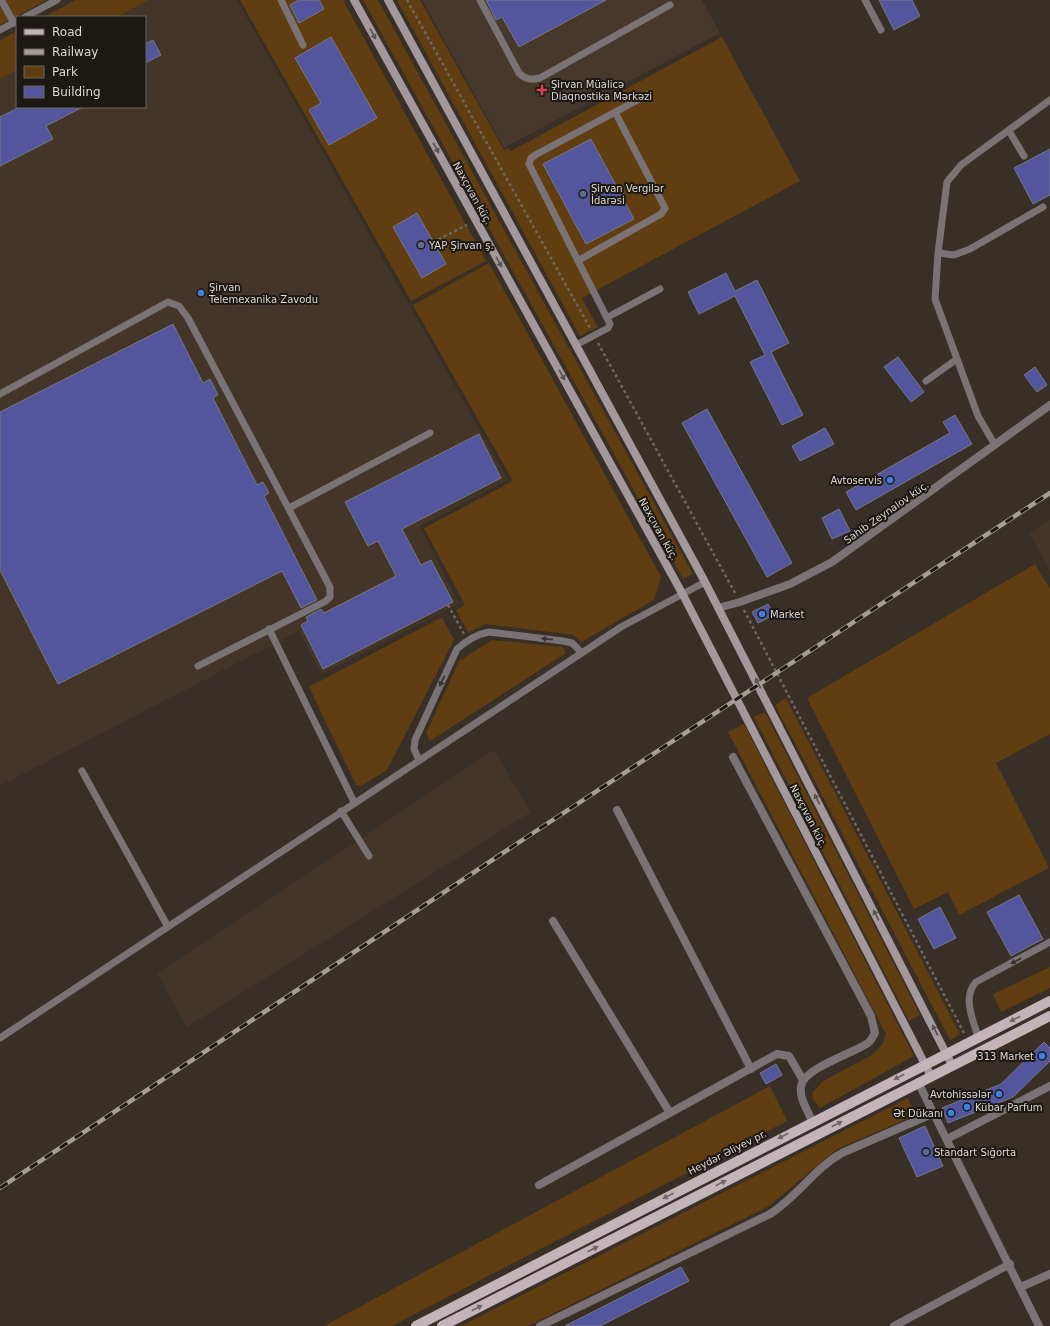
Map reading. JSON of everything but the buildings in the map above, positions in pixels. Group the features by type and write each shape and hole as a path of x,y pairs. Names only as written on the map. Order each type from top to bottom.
{"main road":[{"name":"Naxçıvan küç.","path":"354,0 682,593 931,1076"},
{"name":"Naxçıvan küç.","path":"388,0 705,582 952,1065"},
{"name":"Heydər Əliyev pr.","path":"416,1326 1050,1001"},
{"path":"442,1326 1050,1016"}],"street":[{"name":"Sahib Zeynalov küç.","path":"718,608 740,602 790,584 832,562 1050,405"},
{"path":"733,757 871,1016 875,1033 870,1042 816,1069 803,1080 801,1095 812,1122"},
{"path":"617,810 751,1069"},
{"path":"553,921 670,1113"},
{"path":"539,1185 777,1054 789,1056 803,1080"},
{"path":"918,1082 1010,1264 1039,1326"},
{"path":"948,1139 1050,1086"},
{"path":"540,1326 770,1214 782,1206 829,1160 934,1113"},
{"path":"894,1326 1010,1264"},
{"path":"1021,1287 1050,1274"}],"lane":[{"path":"0,30 15,22 1,0"},
{"path":"27,16 57,0"},
{"path":"281,0 303,45"},
{"path":"480,0 519,73 525,78 531,80 540,78 670,5"},
{"path":"865,0 881,30"},
{"path":"576,345 608,328 610,324 579,260 529,164 531,158 537,154 647,94"},
{"path":"995,445 978,416 935,299 938,253 948,182 961,165 1050,100"},
{"path":"579,260 661,214 665,208 615,112"},
{"path":"1009,131 1024,156"},
{"path":"938,253 954,255 970,249 1043,207"},
{"path":"608,318 660,289"},
{"path":"0,394 168,302 179,306 188,318 330,587 330,597 326,601 198,666"},
{"path":"926,381 957,359"},
{"path":"289,508 430,433"},
{"path":"0,1038 354,802 621,627 705,582"},
{"path":"269,629 354,802"},
{"path":"419,760 414,748 414,740 457,649 468,641 490,632 563,640 572,643 582,653"},
{"path":"82,771 168,927"},
{"path":"341,811 369,856"},
{"path":"973,1040 968,1000 970,989 976,982 1050,942"}],"path":[{"path":"407,0 740,602 973,1040"},
{"path":"434,242 476,220"},
{"path":"448,605 468,641"}],"shaded area":[{"name":"Şirvan Telemexanika Zavodu","path":"149,0 237,0 508,480 420,526 459,604 321,674 299,631 0,786 0,79 16,71 16,108 146,108 146,16 119,16"},
{"name":"Şirvan Müalicə Diaqnostika Mərkəzi","path":"422,0 702,0 720,33 504,148"},
{"path":"1050,519 1050,571 1029,533"},
{"path":"494,750 531,812 187,1027 157,974"}],"green space":[{"path":"6,0 47,0 0,25 0,3"},
{"path":"76,0 149,0 119,16 46,16"},
{"path":"240,0 343,0 486,261 411,301"},
{"path":"363,0 378,0 693,574 683,579"},
{"path":"397,0 420,0 504,150 509,148 511,151 722,37 800,181 582,298 598,327 580,336"},
{"path":"16,32 16,71 0,79 0,40"},
{"path":"489,263 661,577 654,600 581,642 574,635 486,624 468,632 456,610 465,605 424,528 513,481 413,305"},
{"path":"1035,564 1050,589 1050,734 996,763 1049,868 959,915 948,892 914,909 807,698"},
{"path":"442,617 454,640 387,770 361,786 356,785 309,687"},
{"path":"492,640 563,647 566,653 430,741 426,733 459,661"},
{"path":"786,698 960,1034 950,1040 775,705"},
{"path":"765,712 920,1015 909,1021 754,717"},
{"path":"744,724 914,1056 820,1108 813,1099 812,1093 823,1081 872,1055 882,1045 886,1034 728,732"},
{"path":"1050,967 1050,988 1001,1012 993,994"},
{"path":"770,1086 787,1121 392,1326 324,1326"},
{"path":"908,1098 916,1115 837,1149 769,1206 528,1326 461,1326"}],"railway":[{"path":"0,1188 530,835 1050,493"}],"place":[{"name":"Şirvan Müalicə Diaqnostika Mərkəzi","path":"542,90"},
{"name":"Şirvan Vergilər İdarəsi","path":"583,194"},
{"name":"YAP Şirvan ş.","path":"421,245"},
{"name":"Şirvan Telemexanika Zavodu","path":"201,293"},
{"name":"Avtoservis","path":"890,480"},
{"name":"Market","path":"762,614"},
{"name":"313 Market","path":"1042,1056"},
{"name":"Avtohissələr","path":"999,1094"},
{"name":"Kübar Parfum","path":"967,1107"},
{"name":"Ət Dükanı","path":"951,1113"},
{"name":"Standart Sığorta","path":"926,1152"}]}
